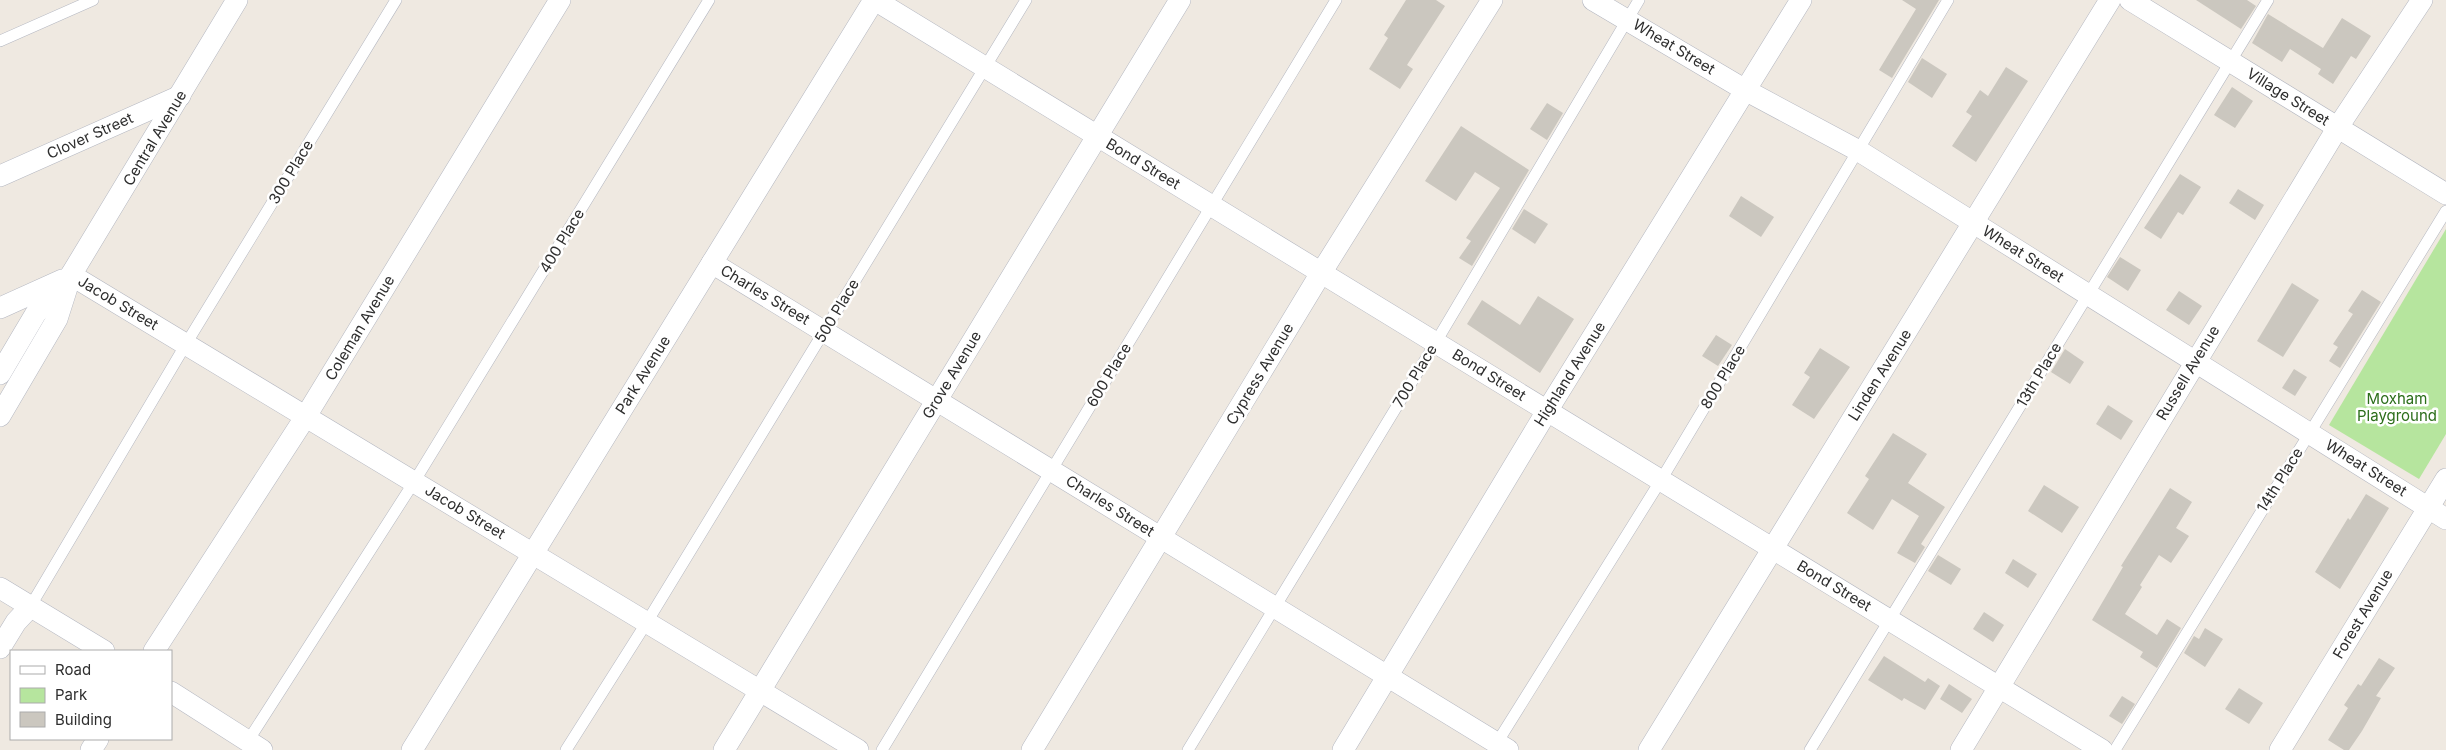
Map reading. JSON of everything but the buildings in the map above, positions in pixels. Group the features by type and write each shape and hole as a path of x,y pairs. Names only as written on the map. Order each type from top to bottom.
{"street":[{"name":"Central Avenue","path":"0,374 36,313 71,276 237,0"},
{"name":"Coleman Avenue","path":"155,650 306,416 560,0"},
{"name":"Bond Street","path":"874,0 2102,750"},
{"name":"Park Avenue","path":"412,750 874,0"},
{"name":"Grove Avenue","path":"724,750 1180,0"},
{"name":"Cypress Avenue","path":"1032,750 1321,273 1492,0"},
{"name":"Wheat Street","path":"1593,0 1747,91 1859,151 2437,513"},
{"name":"Highland Avenue","path":"1343,750 1547,411 1747,91 1801,0"},
{"name":"Linden Avenue","path":"1649,750 2110,0"},
{"name":"Village Street","path":"2130,0 2446,194"},
{"name":"Russell Avenue","path":"1961,750 1998,686 2338,128 2422,0"},
{"name":"Clover Street","path":"0,176 180,96"},
{"name":"Charles Street","path":"712,263 1388,676 1499,748"},
{"name":"Central Avenue","path":"0,416 57,319 71,276"},
{"name":"Jacob Street","path":"71,276 858,750"},
{"path":"0,308 71,276"},
{"name":"Forest Avenue","path":"2280,750 2437,513 2446,479"},
{"path":"0,588 102,650"},
{"path":"0,648 16,622 30,607"},
{"path":"172,693 255,746"}],"lane":[{"path":"0,41 93,0"},
{"name":"300 Place","path":"30,607 186,344 396,0"},
{"name":"400 Place","path":"255,746 709,0"},
{"name":"500 Place","path":"566,750 647,622 1026,0"},
{"name":"600 Place","path":"882,750 1336,0"},
{"name":"700 Place","path":"1188,750 1436,342 1639,0"},
{"name":"800 Place","path":"1499,748 1948,0"},
{"name":"13th Place","path":"1810,750 2268,0"},
{"name":"14th Place","path":"2115,750 2446,211"}],"green space":[{"name":"Moxham Playground","path":"2446,229 2446,434 2419,479 2329,425"}]}
